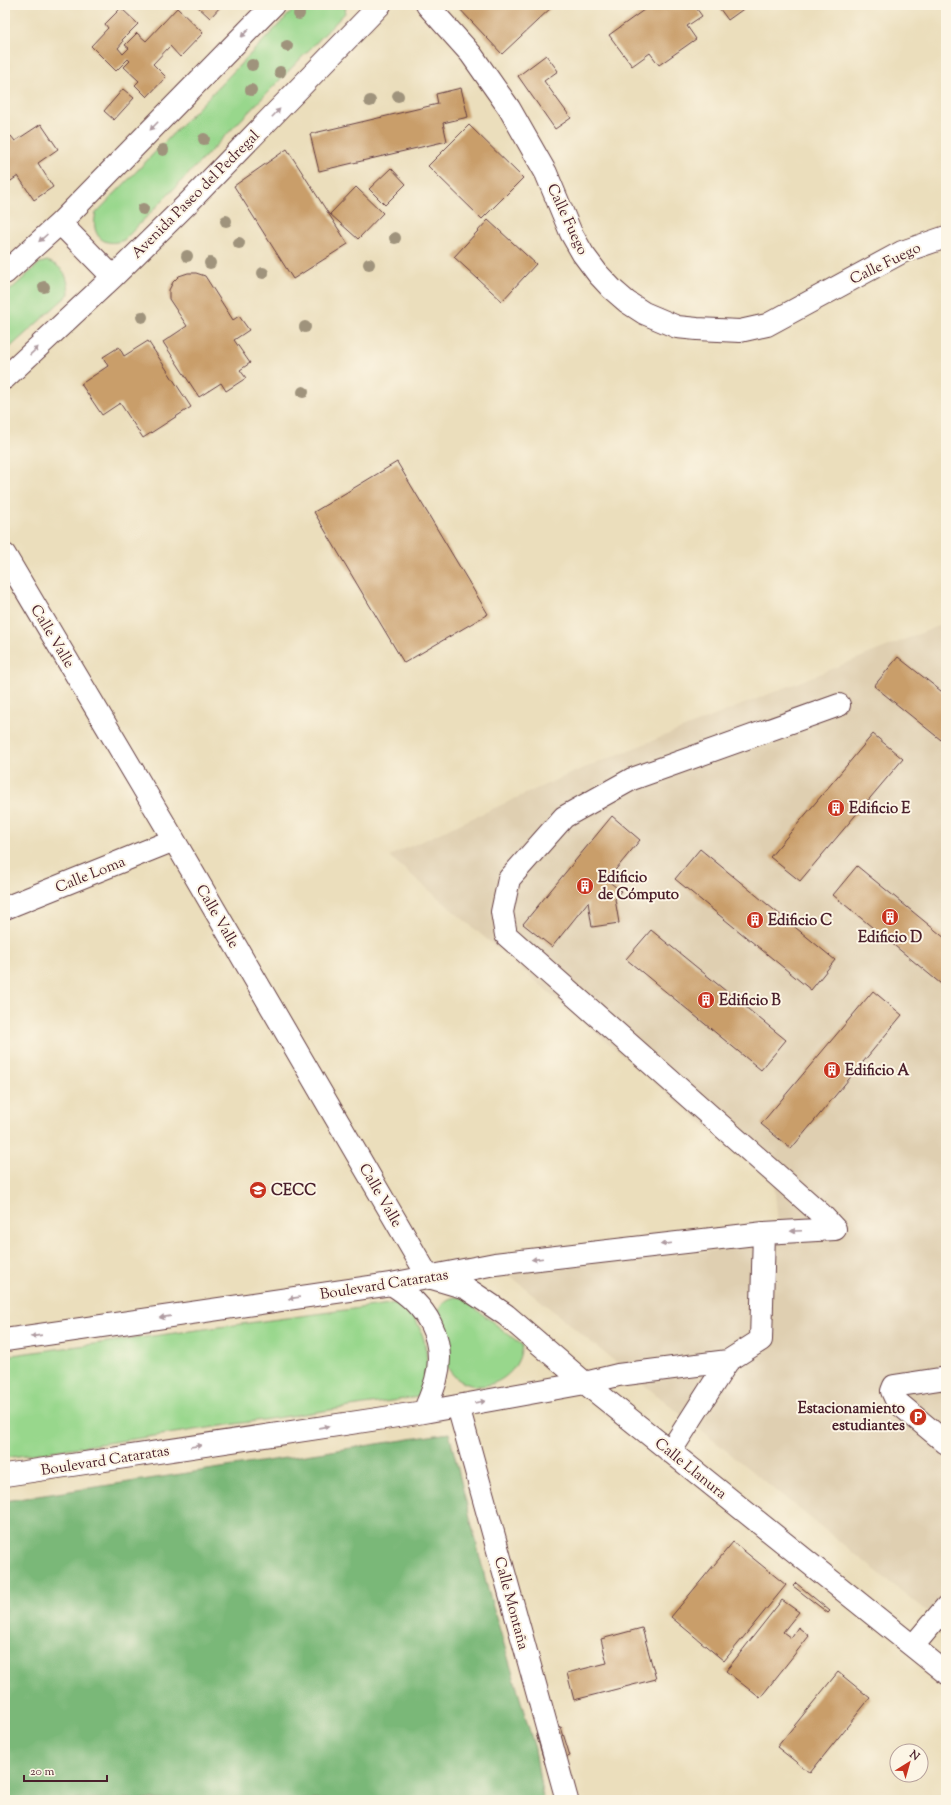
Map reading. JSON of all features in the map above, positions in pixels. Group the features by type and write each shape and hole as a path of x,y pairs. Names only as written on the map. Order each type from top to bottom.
{"street":[{"path":"5,273 60,223 272,5"},
{"name":"Avenida Paseo del Pedregal","path":"5,378 113,277 190,201 380,5"},
{"name":"Calle Fuego","path":"426,5 471,54 510,108 546,173 571,233 583,254 598,274 612,289 627,302 644,313 677,327 697,329 740,331 767,325 902,252 946,237"},
{"path":"60,223 113,277"},
{"name":"Calle Valle","path":"5,555 174,840 429,1278"},
{"name":"Boulevard Cataratas","path":"5,1340 429,1278 495,1264 764,1232 834,1229 815,1208 506,935 502,912 509,879 564,818 632,779 839,705"},
{"name":"Calle Loma","path":"5,908 174,840"},
{"path":"670,1452 728,1361 761,1340 764,1232"},
{"name":"Calle Llanura","path":"429,1278 466,1288 506,1315 585,1383 946,1673"},
{"path":"390,1284 405,1292 417,1303 427,1316 434,1330 438,1346 439,1364 436,1381 424,1412"},
{"name":"Boulevard Cataratas","path":"5,1475 424,1412 585,1383 618,1375 728,1361"},
{"path":"946,1378 894,1386 892,1391 896,1402 946,1443"},
{"name":"Calle Montaña","path":"458,1406 567,1800"},
{"path":"914,1646 946,1607"}],"shaded area":[{"path":"946,623 946,1627 507,1273 780,1243 774,1184 389,856 567,775"}],"green space":[{"path":"298,5 346,5 345,13 124,240 116,242 104,241 96,233 96,213"},
{"path":"47,261 53,263 64,273 68,282 69,294 5,352 5,295 40,263"},
{"path":"455,1297 462,1298 522,1345 518,1360 511,1372 500,1380 488,1385 474,1386 462,1382 452,1373 444,1359 439,1310 446,1301"},
{"path":"404,1302 423,1336 427,1357 425,1396 5,1458 5,1356"},
{"path":"449,1433 488,1590 535,1749 543,1800 5,1800 5,1501"}],"building":[{"path":"196,5 222,5 210,18"},
{"path":"456,5 554,5 502,54"},
{"path":"647,5 694,5 702,16 687,26 696,39 659,65 650,53 632,66 609,35 648,7"},
{"path":"717,5 749,5 728,20"},
{"path":"121,8 138,24 122,40 123,42 118,48 123,54 129,48 125,45 137,33 146,41 177,8 203,33 180,57 170,46 153,64 166,77 147,97 135,85 139,81 124,67 130,61 128,59 116,71 91,46 108,28 105,24"},
{"path":"546,55 558,71 544,81 571,118 555,129 518,76"},
{"path":"461,88 468,117 443,123 447,141 319,171 310,134 438,104 436,94"},
{"path":"123,89 134,98 114,120 104,111"},
{"path":"41,124 58,149 38,163 53,187 34,200 18,176 5,185 5,140 11,136 15,141"},
{"path":"469,125 523,178 482,219 428,166"},
{"path":"287,149 348,244 293,279 234,186"},
{"path":"391,168 406,184 385,205 369,189"},
{"path":"356,187 383,213 358,239 330,214"},
{"path":"488,220 536,264 502,301 454,257"},
{"path":"188,273 196,273 205,276 233,320 239,316 249,330 234,340 250,363 240,370 246,378 226,391 221,383 199,397 163,342 187,326 169,299 169,290 173,282 179,276"},
{"path":"148,341 191,407 143,438 120,403 102,415 81,384 108,366 103,357 119,347 124,356"},
{"path":"397,462 488,614 404,663 314,512"},
{"path":"898,657 946,695 946,744 874,686"},
{"name":"Edificio E","path":"873,734 903,759 800,881 770,857"},
{"name":"Edificio de Cómputo","path":"612,816 640,840 607,880 621,891 615,899 619,923 592,927 588,902 552,947 523,924"},
{"name":"Edificio C","path":"700,849 835,960 811,990 675,879"},
{"name":"Edificio D","path":"857,866 946,939 946,988 833,895"},
{"name":"Edificio B","path":"651,930 786,1040 761,1070 626,959"},
{"name":"Edificio A","path":"873,991 902,1015 791,1149 761,1124"},
{"path":"733,1542 786,1585 724,1661 671,1617"},
{"path":"796,1583 830,1611 828,1613 793,1586"},
{"path":"782,1600 799,1612 783,1632 791,1638 798,1627 809,1636 760,1698 726,1671"},
{"path":"642,1628 656,1679 574,1700 567,1673 607,1663 601,1639"},
{"path":"838,1672 870,1698 810,1773 777,1747"},
{"path":"561,1727 570,1756 545,1764 536,1734"}],"place":[{"name":"Edificio E","path":"836,808"},
{"name":"Edificio de Cómputo","path":"585,886"},
{"name":"Edificio D","path":"890,917"},
{"name":"Edificio C","path":"755,920"},
{"name":"Edificio B","path":"706,1000"},
{"name":"Edificio A","path":"832,1070"},
{"name":"CECC","path":"258,1190"},
{"name":"Estacionamiento estudiantes","path":"918,1417"}]}
